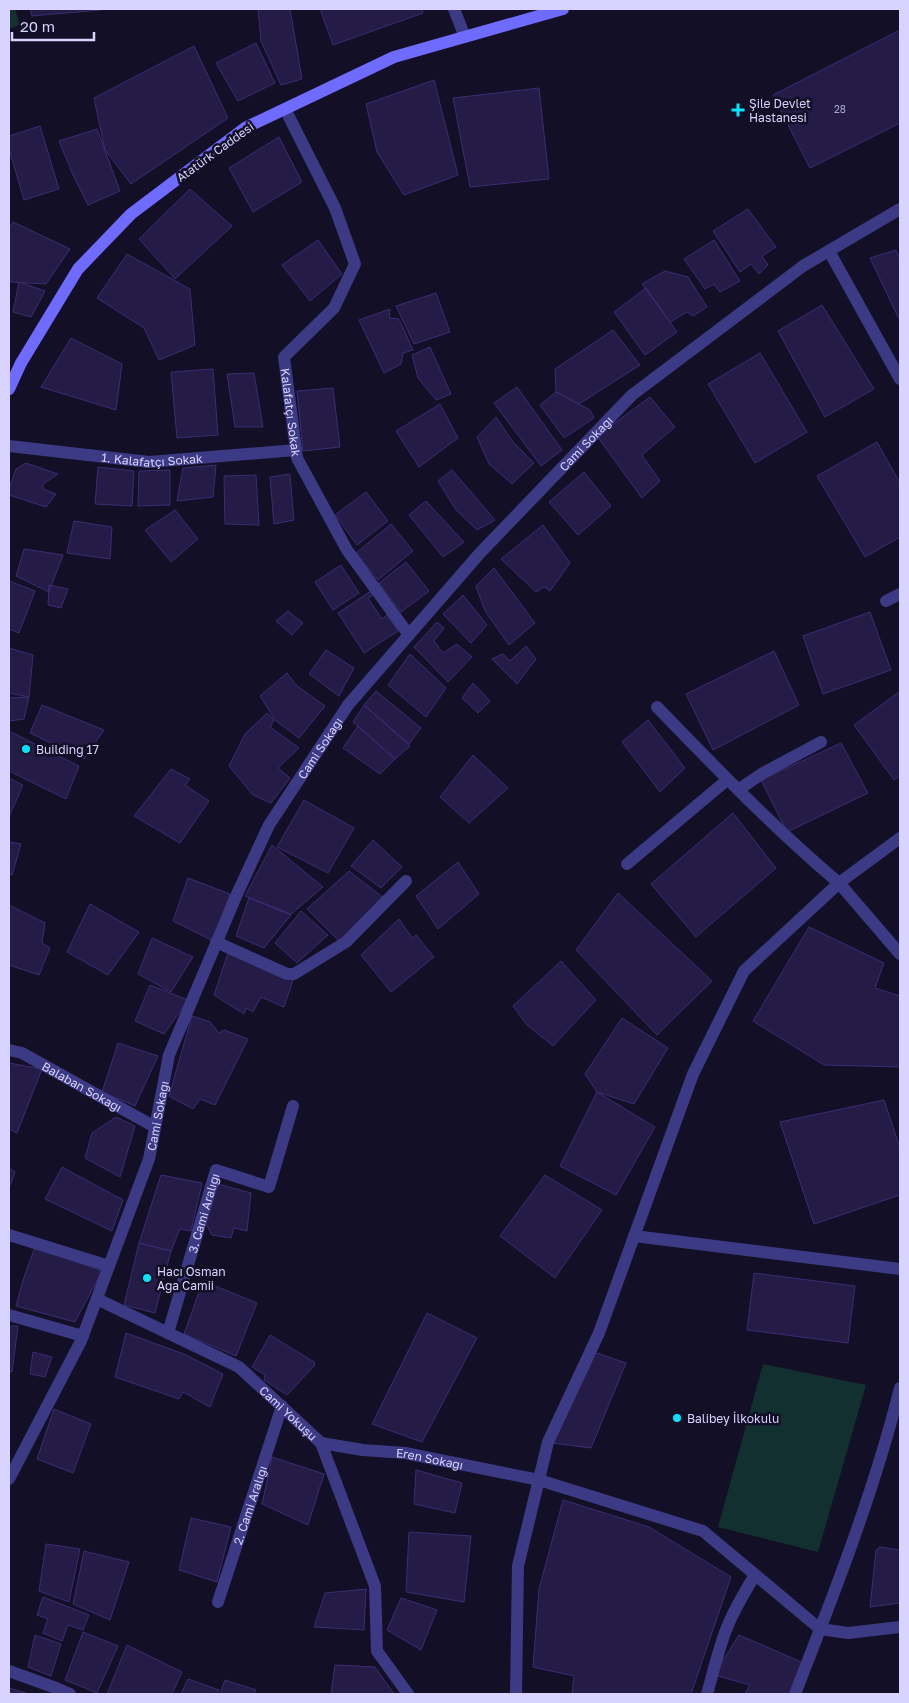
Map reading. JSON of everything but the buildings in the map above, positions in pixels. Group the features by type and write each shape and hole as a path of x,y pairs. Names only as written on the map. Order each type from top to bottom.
{"street":[{"path":"454,9 465,37"},
{"name":"Atatürk Caddesi","path":"9,389 21,363 78,269 131,214 245,128 394,57 564,9"},
{"name":"Kalafatçı Sokak","path":"285,109 335,208 355,264 334,308 284,357 297,458 347,550 409,635"},
{"name":"Cami Sokağı","path":"9,1479 83,1336 149,1159 168,1055 236,894 269,825 348,704 480,553 632,395 803,266 900,209"},
{"path":"829,251 900,380"},
{"name":"1. Kalafatçı Sokak","path":"9,446 149,462 296,450"},
{"path":"886,601 900,594"},
{"path":"657,707 727,780 839,883 900,954"},
{"path":"738,790 763,773 821,742"},
{"path":"627,864 727,780"},
{"path":"516,1694 518,1566 548,1442 599,1333 693,1074 744,971 839,883 900,838"},
{"path":"216,942 286,974 294,974 346,942 406,881"},
{"name":"Balaban Sokağı","path":"9,1050 22,1053 155,1127"},
{"name":"3. Cami Aralığı","path":"168,1333 216,1170 269,1187 293,1106"},
{"path":"9,1235 109,1266"},
{"path":"634,1236 900,1269"},
{"name":"Cami Yokuşu","path":"97,1299 239,1367 321,1442 375,1586 377,1651 408,1694"},
{"path":"9,1315 83,1336"},
{"path":"795,1694 820,1630 887,1440 900,1388"},
{"name":"2. Cami Aralığı","path":"218,1602 282,1406"},
{"name":"Eren Sokağı","path":"321,1442 364,1450 404,1453 539,1480 703,1531 820,1630"},
{"path":"707,1694 726,1630 739,1601 755,1575"},
{"path":"820,1630 848,1633 900,1627"},
{"path":"9,1671 70,1694"}],"green space":[{"path":"9,9 15,9 20,25 9,29"},
{"path":"763,1364 866,1385 818,1552 718,1527"}],"place":[{"name":"Şile Devlet Hastanesi","path":"738,110"},
{"name":"Building 17","path":"26,749"},
{"name":"Hacı Osman Ağa Camii","path":"147,1278"},
{"name":"Balibey İlkokulu","path":"677,1418"}]}
